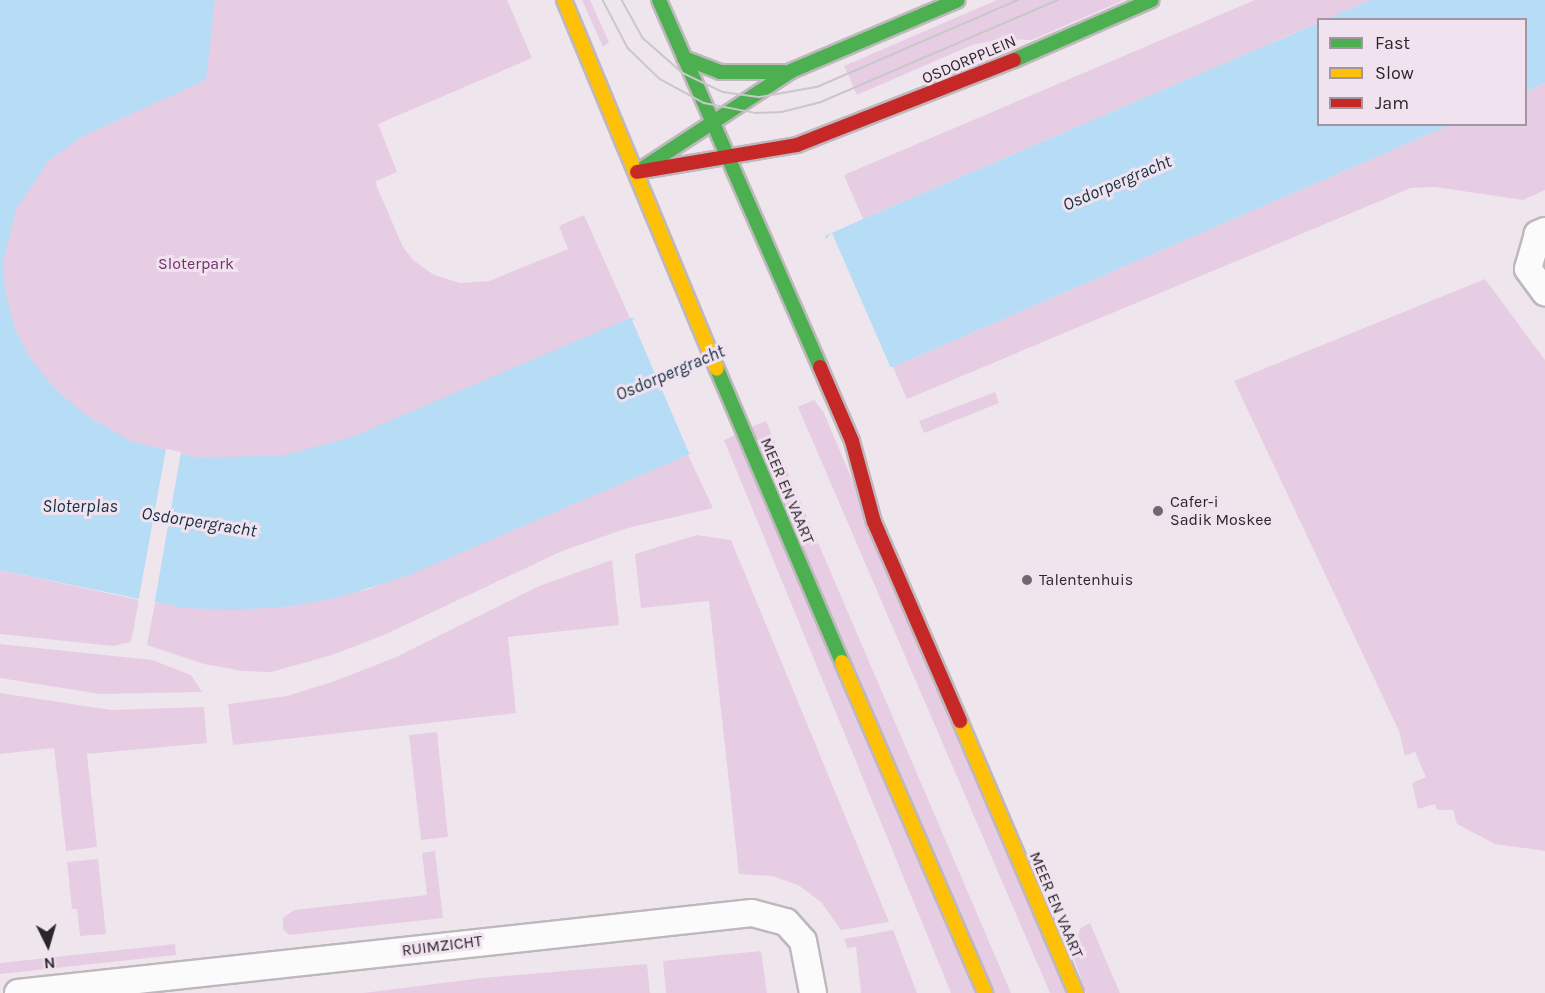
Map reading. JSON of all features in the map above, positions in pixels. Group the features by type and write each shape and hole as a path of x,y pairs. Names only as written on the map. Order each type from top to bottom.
{"main road":[{"name":"MEER EN VAART","path":"564,0 637,172 687,300 985,993"},
{"name":"MEER EN VAART","path":"659,0 830,388 859,460 874,522 1076,993"},
{"path":"637,172 712,120 792,71 958,0"},
{"name":"OSDORPPLEIN","path":"637,172 797,145 957,84 1152,0"},
{"path":"684,58 720,72 740,75 792,71"},
{"name":"OSDORPPLEIN","path":"777,161 797,145"},
{"path":"754,216 758,193"}],"street":[{"path":"1542,233 1528,269 1545,292"},
{"name":"RUIMZICHT","path":"18,993 752,913 786,922 803,941 813,993"}],"green space":[{"name":"Sloterpark","path":"102,0 507,0 532,58 378,124 397,172 376,181 377,187 403,247 413,260 434,275 460,283 489,281 568,249 559,226 584,215 630,318 272,481 133,474 0,351 0,177"},
{"path":"582,0 590,0 609,42 603,47"},
{"path":"997,0 1124,0 1032,40 1002,39 972,45 857,95 844,66"},
{"path":"1255,0 1371,0 1329,18 1317,18 1317,23 863,219 844,175"},
{"path":"1545,83 1545,190 1523,200 1435,187 1411,188 907,399 893,367 1448,126 1527,126 1527,92"},
{"path":"1485,279 1545,360 1545,851 1495,844 1457,824 1453,810 1437,810 1435,804 1418,809 1412,783 1426,777 1415,752 1405,756 1399,731 1234,381"},
{"path":"995,392 999,403 924,433 919,421"},
{"path":"814,400 824,413 1068,993 1050,993 798,407"},
{"path":"766,421 1011,993 994,993 751,427"},
{"path":"735,435 975,993 951,993 724,440"},
{"path":"688,455 713,508 628,528 562,551 384,635 332,655 271,672 243,671 204,664 147,645 155,603 208,609 293,606 369,589"},
{"path":"697,535 731,540 889,922 841,930 821,902 798,885 772,876 739,874 709,601 641,608 635,554"},
{"path":"612,560 619,625 508,637 516,713 233,745 228,704 287,696 332,682 394,658 539,586"},
{"path":"0,570 139,600 131,642 113,646 0,634"},
{"path":"0,644 152,660 191,675 202,692 100,694 0,678"},
{"path":"0,693 111,710 204,707 207,743 87,754 97,847 66,851 54,748 0,754"},
{"path":"437,732 448,837 421,840 409,735"},
{"path":"435,851 443,918 289,935 283,929 283,918 294,910 427,895 422,853"},
{"path":"98,859 106,934 80,936 77,909 72,909 67,862"},
{"path":"1090,923 1120,993 1086,993 1070,948 1081,928"},
{"path":"893,930 917,993 861,993 856,947 847,948 844,939"},
{"path":"175,944 176,955 0,974 0,963"},
{"path":"761,951 767,993 666,993 663,961"},
{"path":"647,964 650,993 363,993 482,978"}],"water":[{"path":"0,0 215,0 206,80 85,135 49,160 16,210 3,262 5,291 15,329 31,359 55,389 83,413 130,441 199,458 285,455 352,437 630,318 642,319 826,241 825,236 863,219 1317,23 1317,126 1448,126 893,367 880,366 697,446 688,455 407,576 340,597 293,606 234,610 183,608 0,570"},
{"path":"1371,0 1545,0 1545,83 1527,92 1527,18 1328,18"}],"pier":[{"path":"832,233 890,366 861,375 689,453 632,320 821,243"},
{"path":"166,449 181,452 154,606 138,603"}],"tram line":[{"path":"603,0 628,48 660,79 704,103 756,113 782,112 821,102 1058,0"},
{"path":"622,0 643,38 683,73 723,92 760,97 817,87 1018,0"}],"traffic: fast":[{"path":"659,0 820,367"},
{"path":"643,168 791,71 958,0"},
{"path":"1014,60 1152,0"},
{"path":"684,58 720,72 784,72"},
{"path":"717,369 842,662"}],"traffic: slow":[{"path":"564,0 717,369"},
{"path":"842,662 985,993"},
{"path":"960,721 1076,993"}],"traffic: jam":[{"path":"637,172 797,145 1014,60"},
{"path":"820,367 852,441 874,522 960,721"}],"place":[{"name":"Cafer-i Sadik Moskee","path":"1158,511"},
{"name":"Talentenhuis","path":"1027,580"}],"water label":[{"name":"Osdorpergracht","path":"1117,183"},
{"name":"Osdorpergracht","path":"670,373"},
{"name":"Sloterplas","path":"80,506"},
{"name":"Osdorpergracht","path":"199,522"}]}
